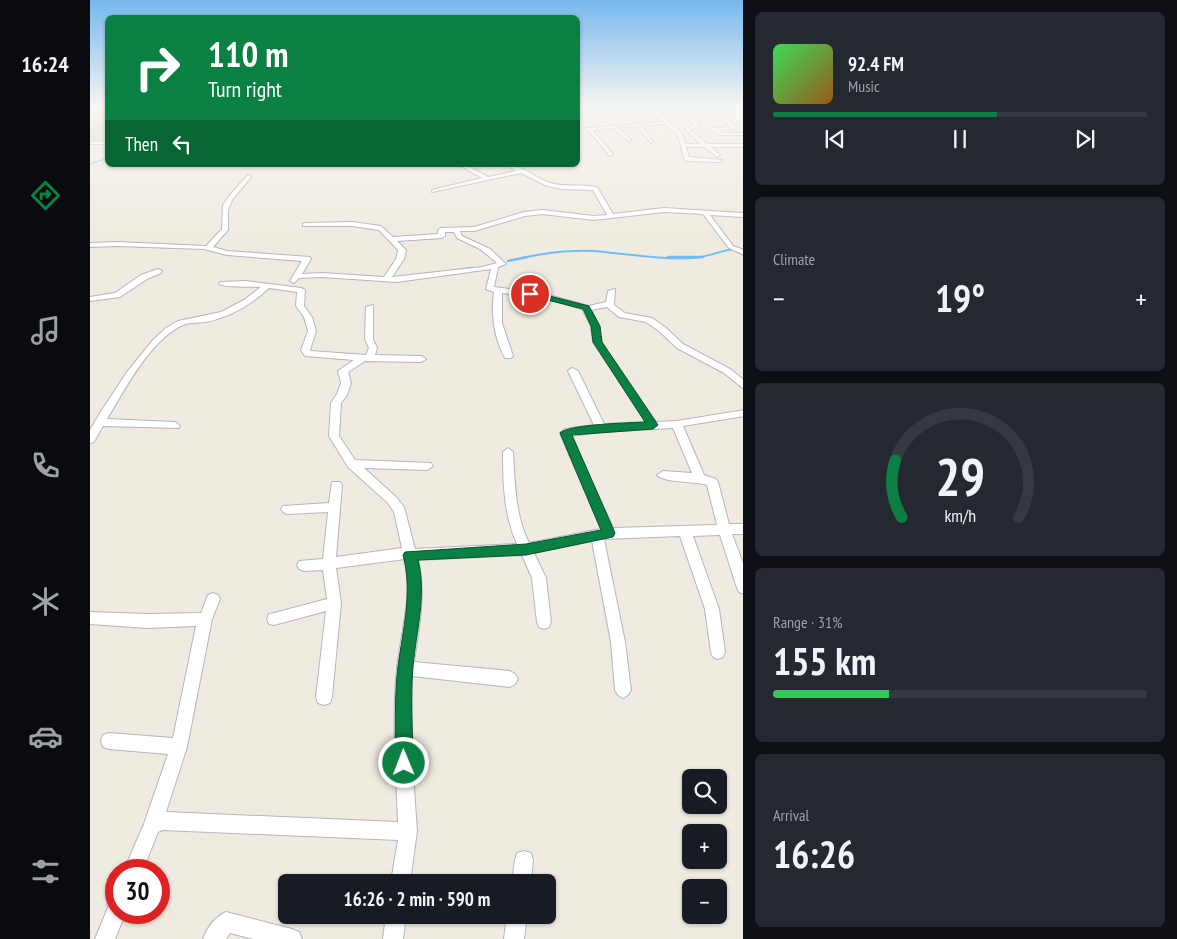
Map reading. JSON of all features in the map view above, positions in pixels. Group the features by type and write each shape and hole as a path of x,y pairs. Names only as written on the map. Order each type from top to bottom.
{"street":[{"path":"606,150 610,154"},
{"path":"684,150 687,159 718,158 710,150"},
{"path":"466,167 487,179"},
{"path":"513,167 547,184 562,188 596,188 601,201 611,216"},
{"path":"434,191 522,172"},
{"path":"208,248 225,230 226,207 235,190 242,187 248,177"},
{"path":"391,239 442,236 441,230 474,229 531,213 542,212 594,218 664,210 743,215"},
{"path":"705,213 731,247 743,252"},
{"path":"305,225 352,224 381,228 402,250 400,259 386,280"},
{"path":"297,276 322,275 386,280 417,279 502,264 479,244 459,237 456,231"},
{"path":"90,245 170,245 208,248 227,253 270,258 307,259 291,287"},
{"path":"495,266 490,289 541,295 586,308 610,304"},
{"path":"90,299 117,295 144,277 158,271"},
{"path":"223,284 246,283 291,287 301,290 300,306 308,317 312,331 305,350 306,353 366,358 421,359"},
{"path":"90,439 135,367 165,333 180,323 208,319 229,312 246,303 267,286"},
{"path":"498,290 496,308 503,345 508,356"},
{"path":"610,304 612,291"},
{"path":"610,304 622,315 648,320 662,329 680,346 727,371 743,386"},
{"path":"370,307 368,339 373,348 366,358 343,371 346,383 342,395 336,403 334,436 352,464 392,500 400,510 415,575 412,629 405,668 403,746 408,831 402,874"},
{"path":"586,308 596,326 597,342 653,425"},
{"path":"573,371 601,428"},
{"path":"623,690 603,535 566,433 601,428 677,424 743,412"},
{"path":"101,422 175,426"},
{"path":"677,424 700,478"},
{"path":"508,452 509,482 515,526 539,578 544,622"},
{"path":"352,464 427,466"},
{"path":"663,475 700,478 712,482 724,529 743,588"},
{"path":"324,697 334,603 329,564 336,485"},
{"path":"287,509 334,507"},
{"path":"304,565 329,564 404,553 410,555 526,549 603,535 743,529"},
{"path":"685,531 712,609 718,652"},
{"path":"138,859 152,826 179,747 206,619 213,599"},
{"path":"274,619 334,603"},
{"path":"90,618 147,621 206,619"},
{"path":"405,668 510,679"},
{"path":"110,741 179,747"},
{"path":"152,826 162,821 408,831"},
{"path":"522,874 524,860"},
{"path":"212,939 226,922 292,939"},
{"path":"105,939 111,924"},
{"path":"393,939 395,924"},
{"path":"514,939 516,924"}],"waterway":[{"path":"90,164 105,159"},
{"path":"700,257 735,249"},
{"path":"524,258 558,252 585,251 657,257 700,257"},
{"path":"668,257 700,257"},
{"path":"508,261 524,258"},
{"path":"451,271 472,268"}],"route":[{"path":"404,763 405,668 412,629 415,575 410,555 526,549 609,533 568,442 566,433 601,428 653,425 597,342 596,326 586,308 530,294"}]}
